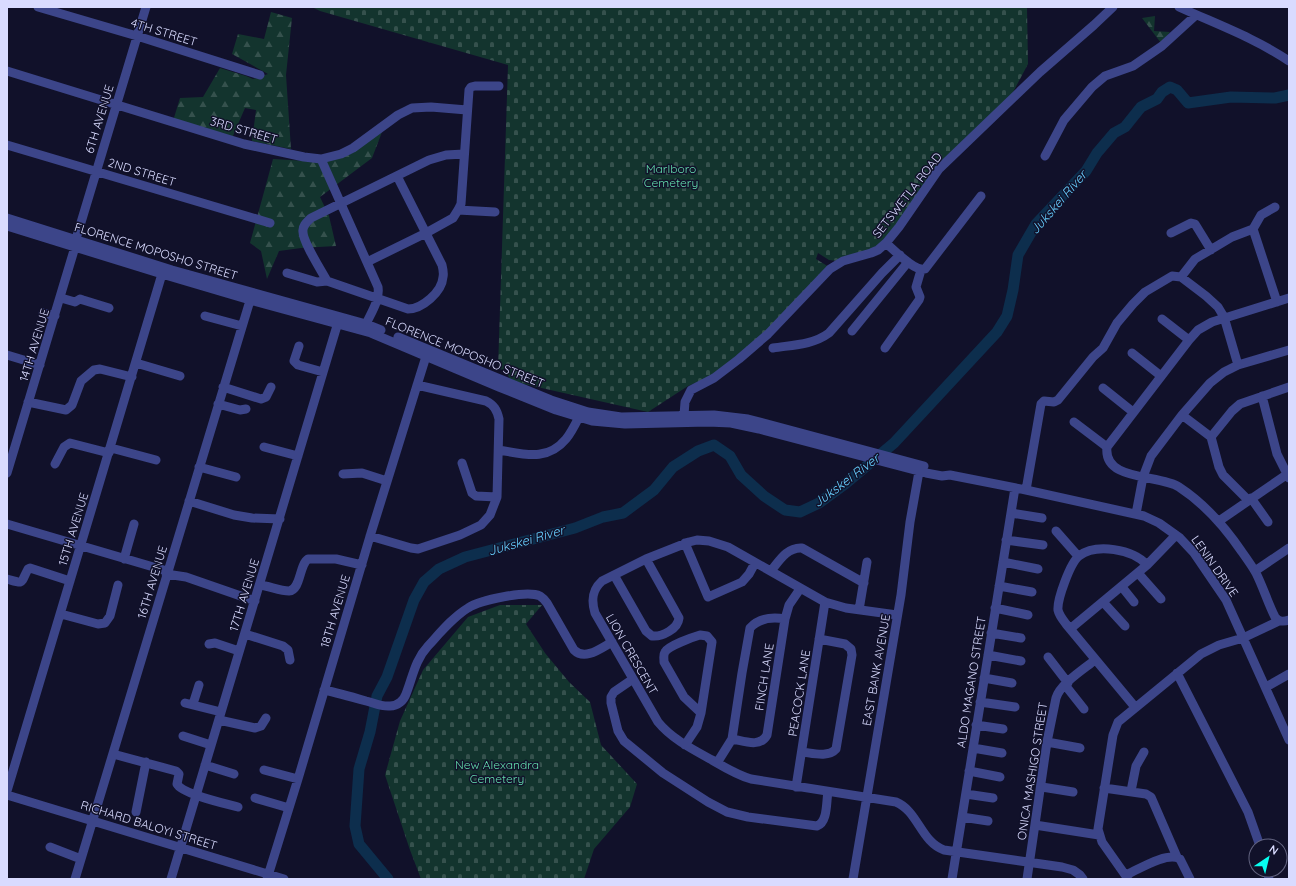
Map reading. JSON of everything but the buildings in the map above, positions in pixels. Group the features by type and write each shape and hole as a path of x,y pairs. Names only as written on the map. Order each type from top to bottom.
{"street":[{"name":"4TH STREET","path":"38,7 137,36 260,75"},
{"name":"6TH AVENUE","path":"76,243 96,171 146,7"},
{"name":"SETSWETLA ROAD","path":"684,415 685,402 691,390 714,378 768,334 830,269 843,261 874,252 886,243 899,228 939,169 1040,72 1113,7"},
{"path":"1179,7 1224,26 1269,48 1289,61"},
{"path":"1046,156 1064,120 1092,87 1105,76 1133,66 1162,46 1196,15"},
{"name":"3RD STREET","path":"7,71 257,147 321,159 341,154 398,115 412,108 431,107 467,110"},
{"path":"367,262 453,218 458,210 462,198 469,90 471,87 475,86 499,86"},
{"name":"2ND STREET","path":"7,145 270,223"},
{"path":"327,281 304,237 303,228 311,218 437,157 464,154"},
{"path":"321,159 340,205 378,287 377,298 366,324"},
{"path":"287,273 317,282 327,281 408,308 415,308 425,302 440,288 444,277 443,269 397,176"},
{"path":"885,348 919,300 920,297 916,287 921,270 925,269 981,196"},
{"path":"1181,277 1195,259 1232,237 1253,229 1261,215 1275,207"},
{"path":"458,210 495,212"},
{"name":"FLORENCE MOPOSHO STREET","path":"7,218 162,274 251,296 338,320 551,400 588,412 621,417 684,415 734,417 826,447 920,468"},
{"path":"1171,233 1191,224 1195,224 1211,250"},
{"name":"FLORENCE MOPOSHO STREET","path":"7,226 76,243 165,268 251,296"},
{"path":"1253,229 1277,302"},
{"name":"14TH AVENUE","path":"7,473 61,298 76,243"},
{"path":"886,243 908,262 921,270"},
{"path":"773,348 815,342 829,333 900,255"},
{"path":"852,331 908,262"},
{"name":"15TH AVENUE","path":"7,791 162,274"},
{"path":"1026,490 1041,404 1044,401 1054,402 1058,400 1093,357 1103,348 1117,323 1140,297 1167,278 1176,276 1181,277 1213,301 1224,318 1238,365"},
{"name":"16TH AVENUE","path":"76,879 251,296"},
{"path":"61,298 75,302 80,299 109,308"},
{"path":"1279,621 1275,617 1255,571 1219,521 1180,488 1172,484 1129,474 1115,468 1108,459 1107,447 1189,340 1204,326 1224,318 1289,298"},
{"path":"42,313 55,316"},
{"path":"205,316 242,326"},
{"path":"1162,319 1189,340"},
{"name":"FLORENCE MOPOSHO STREET","path":"338,320 366,324 523,397 579,418 592,421 625,424 677,422 724,423 767,427 834,441 905,464"},
{"name":"17TH AVENUE","path":"171,879 280,519 338,320"},
{"path":"299,346 294,361 298,365 323,372"},
{"path":"1136,514 1143,477 1151,456 1182,416 1215,379 1224,372 1238,365 1289,350"},
{"name":"18TH AVENUE","path":"268,877 370,536 427,353"},
{"path":"1132,354 1161,376"},
{"path":"7,355 40,365"},
{"path":"136,363 180,376"},
{"path":"28,402 66,410 72,405 81,381 94,370 100,368 132,377"},
{"path":"370,536 414,549 422,548 481,526 490,515 497,497 499,419 496,409 493,405 486,401 417,385"},
{"path":"223,387 263,399 268,395 272,387"},
{"path":"1211,437 1232,411 1240,404 1289,387"},
{"path":"1103,388 1134,412"},
{"path":"1219,521 1249,499 1288,475 1277,454 1262,396"},
{"path":"218,404 240,410 246,409"},
{"path":"1182,416 1211,437 1219,467 1223,475 1249,499 1268,522"},
{"path":"498,450 527,455 549,453 555,450 567,438 579,418"},
{"path":"1074,422 1107,447"},
{"path":"54,464 64,447 70,443 156,460"},
{"path":"264,447 298,456"},
{"path":"462,463 472,493 476,496 497,497"},
{"path":"199,467 236,477"},
{"name":"LENIN DRIVE","path":"920,468 1136,514 1152,519 1176,535 1194,553 1222,594 1266,687 1289,740"},
{"name":"EAST BANK AVENUE","path":"853,879 901,595 910,522 920,468"},
{"path":"343,474 362,473 387,480"},
{"name":"ALDO MAGANO STREET","path":"952,879 1015,488"},
{"path":"189,501 234,515 252,518 280,519"},
{"path":"1011,513 1042,518"},
{"path":"7,524 167,573 186,577 255,601"},
{"path":"124,559 134,524"},
{"path":"1056,531 1078,556"},
{"path":"1070,629 1138,573 1176,535"},
{"name":"LION CRESCENT","path":"897,615 859,610 825,602 728,547 716,542 702,540 685,543 614,574 599,584 594,590 592,600 594,613 658,722 685,745 751,780 896,802 902,805 934,845 944,850 1069,868 1083,879"},
{"path":"1006,540 1043,545"},
{"path":"685,543 709,601 742,582 749,574 755,563"},
{"path":"771,571 789,551 802,548 864,583"},
{"path":"1135,708 1070,629 1059,614 1058,607 1069,572 1078,556 1089,551 1114,550 1133,554 1147,565"},
{"path":"1255,571 1288,550"},
{"path":"260,584 292,590 296,585 304,563 308,559 336,559 362,565"},
{"path":"614,574 646,631 652,636 660,635 675,627 678,622 678,618 646,560"},
{"path":"859,610 866,562"},
{"path":"1003,562 1038,569"},
{"path":"7,579 19,583 22,582 28,569 30,568 70,581"},
{"path":"1138,573 1161,599"},
{"path":"61,614 98,624 104,623 110,616 118,585"},
{"path":"999,586 1032,592"},
{"path":"1122,587 1134,602"},
{"name":"FINCH LANE","path":"732,739 759,743 764,740 767,735 785,618 789,605 800,589"},
{"path":"324,690 381,705 391,706 401,702 406,695 414,669 422,653 460,614 471,606 496,598 520,595 538,596 547,603 577,653 583,655 587,654 612,642"},
{"name":"PEACOCK LANE","path":"796,787 825,602"},
{"path":"1103,602 1125,626"},
{"path":"995,608 1028,615"},
{"path":"717,763 732,739 750,628 769,618 785,618"},
{"path":"1177,857 1173,856 1164,858 1127,877 1108,852 1098,835 1098,822 1115,728 1118,722 1177,673 1209,649 1243,638 1279,621 1284,622 1289,620"},
{"path":"991,633 1021,638"},
{"path":"245,634 283,646 288,650 290,660"},
{"path":"685,745 697,727 701,712 712,645 709,638 703,634 668,649 664,654 664,662 684,697 701,712"},
{"path":"802,752 828,754 836,749 852,655 852,649 847,645 819,639"},
{"path":"209,644 215,643 239,651"},
{"path":"988,655 1021,661"},
{"path":"1048,657 1084,709"},
{"name":"ONICA MASHIGO STREET","path":"1027,879 1048,742 1057,694 1066,684 1095,660"},
{"path":"1177,673 1250,816 1257,838"},
{"path":"1266,687 1289,674"},
{"path":"984,678 1012,683"},
{"path":"633,680 614,692 611,697 611,703 621,737 624,742 668,777 708,802 727,812 741,816 819,826 824,820 828,792"},
{"path":"199,685 189,703 255,728 260,726 266,718"},
{"path":"980,702 1015,707"},
{"path":"976,725 1003,729"},
{"path":"183,736 211,745"},
{"path":"1048,742 1080,748"},
{"path":"973,748 1002,753"},
{"path":"1131,791 1136,766 1144,752"},
{"path":"113,754 178,772 178,787 197,796 238,807"},
{"path":"136,812 146,762"},
{"path":"205,765 234,774"},
{"path":"264,770 298,779"},
{"path":"969,771 1000,777"},
{"path":"1042,787 1072,792"},
{"path":"1104,788 1149,795 1154,801 1177,857 1182,862 1190,879"},
{"path":"966,794 993,798"},
{"name":"RICHARD BALOYI STREET","path":"7,795 180,847 268,877 284,879"},
{"path":"255,798 289,808"},
{"path":"962,817 988,821"},
{"path":"1035,825 1098,835"},
{"path":"50,847 82,859"}],"green space":[{"name":"Marlboro Cemetery","path":"312,7 1027,7 1028,64 1012,94 937,170 892,235 874,252 838,261 829,260 818,253 816,259 829,267 782,317 715,375 688,386 648,412 515,382 510,379 505,370 498,369 508,65 320,11"},
{"path":"271,12 292,18 286,75 291,149 252,141 256,110 245,108 232,138 173,121 180,98 203,97 220,68 253,79 268,74 232,54 238,34 264,39"},
{"path":"1155,16 1154,31 1170,32 1161,43 1142,18"},
{"path":"382,132 372,158 320,197 329,216 336,246 279,251 267,279 261,251 250,243 273,159 307,161 347,154"},
{"name":"New Alexandra Cemetery","path":"500,605 542,605 526,624 545,653 569,682 590,702 601,745 637,784 630,807 594,849 584,879 421,879 385,775 400,721 423,670 468,617"}],"waterway":[{"name":"Jukskei River","path":"388,879 359,844 355,826 359,769 370,732 377,696 387,677 414,600 424,582 439,569 465,557 575,528 603,517 623,513 654,490 673,467 698,451 714,445 730,456 741,475 764,496 785,510 800,512 819,503 845,484 894,443 997,332 1007,316 1013,290 1018,255 1036,224 1086,171 1097,153 1114,133 1125,127 1141,107 1157,99 1162,92 1170,87 1177,90 1188,103 1231,97 1275,98 1289,95"}]}
